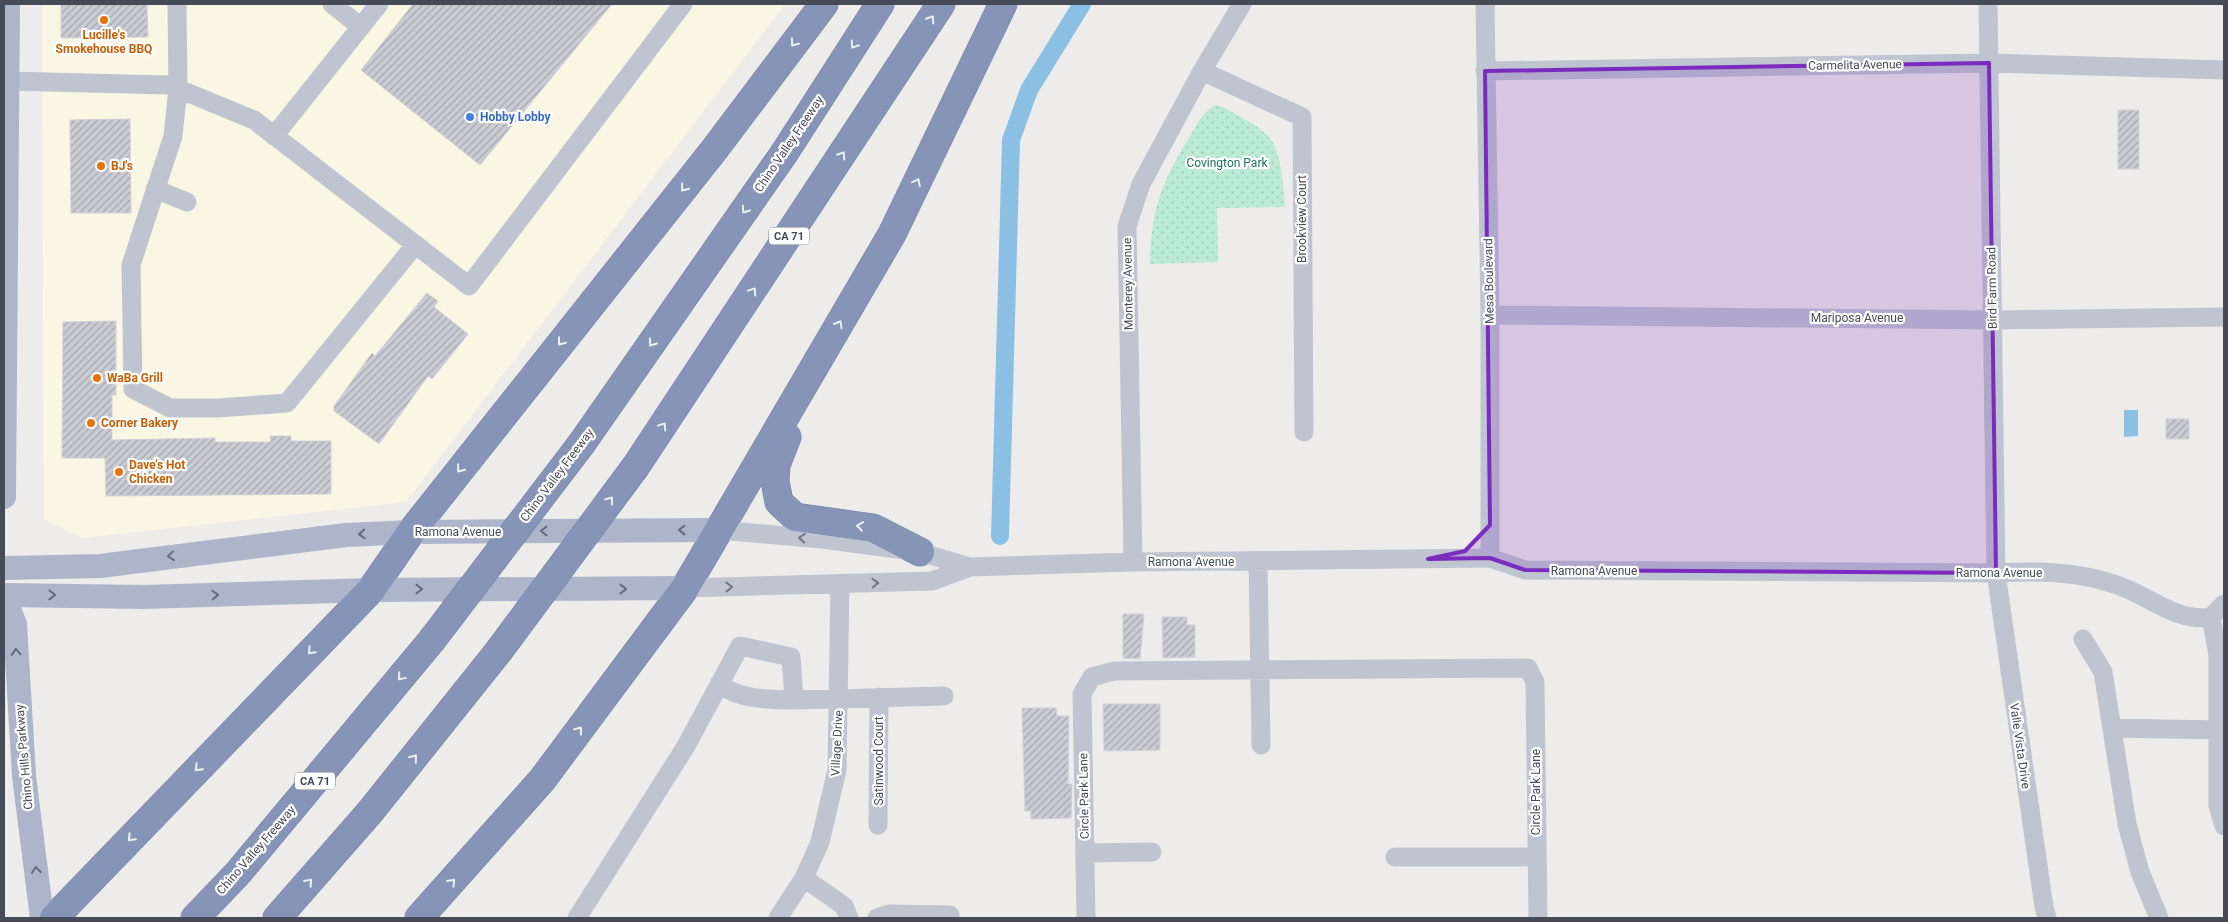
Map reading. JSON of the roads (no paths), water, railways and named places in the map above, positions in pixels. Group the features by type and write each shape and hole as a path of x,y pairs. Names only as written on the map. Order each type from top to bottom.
{"highway":[{"path":"54,918 371,590 411,532 714,150 824,4"},
{"name":"Chino Valley Freeway","path":"195,918 238,873 432,640 582,443 785,152 880,4"},
{"name":"CA 71","path":"277,918 370,812 498,652 636,466 941,4"},
{"path":"419,918 542,780 685,588 892,234 1003,4"},
{"path":"815,366 776,465 775,481 779,502 795,516 873,528 920,552"}],"main road":[{"path":"4,496 5,188 8,4"},
{"name":"Ramona Avenue","path":"4,568 100,566 346,535 411,532 718,530"},
{"name":"Ramona Avenue","path":"4,596 144,597 371,590 685,588"},
{"name":"Chino Hills Parkway","path":"4,596 15,624 24,776 42,918"}],"street":[{"path":"177,4 178,88 173,136 131,266 133,389 170,408 218,408 287,403 415,245"},
{"path":"332,4 360,27"},
{"path":"274,136 379,4"},
{"path":"7,80 169,85 254,120 469,286 683,4"},
{"name":"Monterey Avenue","path":"1134,562 1127,226 1141,184 1202,71 1242,4"},
{"name":"Mesa Boulevard","path":"1485,4 1490,316 1490,558"},
{"name":"Bird Farm Road","path":"1988,4 1996,573"},
{"name":"Carmelita Avenue","path":"1485,71 1989,63 2224,70"},
{"name":"Brookview Court","path":"1202,71 1302,117 1304,432"},
{"path":"155,189 187,202"},
{"name":"Mariposa Avenue","path":"1490,316 1992,320 2224,317"},
{"path":"1428,559 1465,551 1476,544 1490,525"},
{"name":"Ramona Avenue","path":"718,530 822,539 920,552 970,567 1134,562 1490,558 1525,570 2031,572 2094,578 2130,589 2186,618 2199,619 2218,611"},
{"path":"1258,561 1261,745"},
{"name":"Ramona Avenue","path":"685,588 932,581 970,567"},
{"name":"Valle Vista Drive","path":"1996,573 2042,897 2047,918"},
{"name":"Village Drive","path":"778,918 804,878 820,842 837,770 840,699 840,584"},
{"path":"2218,611 2221,730 2217,788 2218,806 2224,826"},
{"path":"2083,639 2103,672 2127,824 2140,872 2159,918"},
{"path":"577,918 686,746 740,646 791,657 794,700"},
{"name":"Circle Park Lane","path":"1086,918 1082,694 1092,677 1114,671 1528,668 1536,682 1538,918"},
{"path":"718,684 729,692 772,700 944,696"},
{"name":"Satinwood Court","path":"878,825 879,697"},
{"path":"2112,728 2221,730"},
{"path":"1086,853 1152,852"},
{"path":"1395,857 1537,857"},
{"path":"804,878 844,906 849,918"},
{"path":"877,918 889,914 950,915"}],"water":[{"path":"2124,410 2138,410 2138,436 2124,437"}],"waterway":[{"path":"1000,536 1011,140 1029,90 1082,4"}],"place":[{"name":"Lucille's Smokehouse BBQ","path":"104,20"},
{"name":"Hobby Lobby","path":"470,117"},
{"name":"BJ's","path":"101,166"},
{"name":"WaBa Grill","path":"97,378"},
{"name":"Corner Bakery","path":"91,423"},
{"name":"Dave's Hot Chicken","path":"119,472"}],"park label":[{"name":"Covington Park","path":"1227,163"}]}
